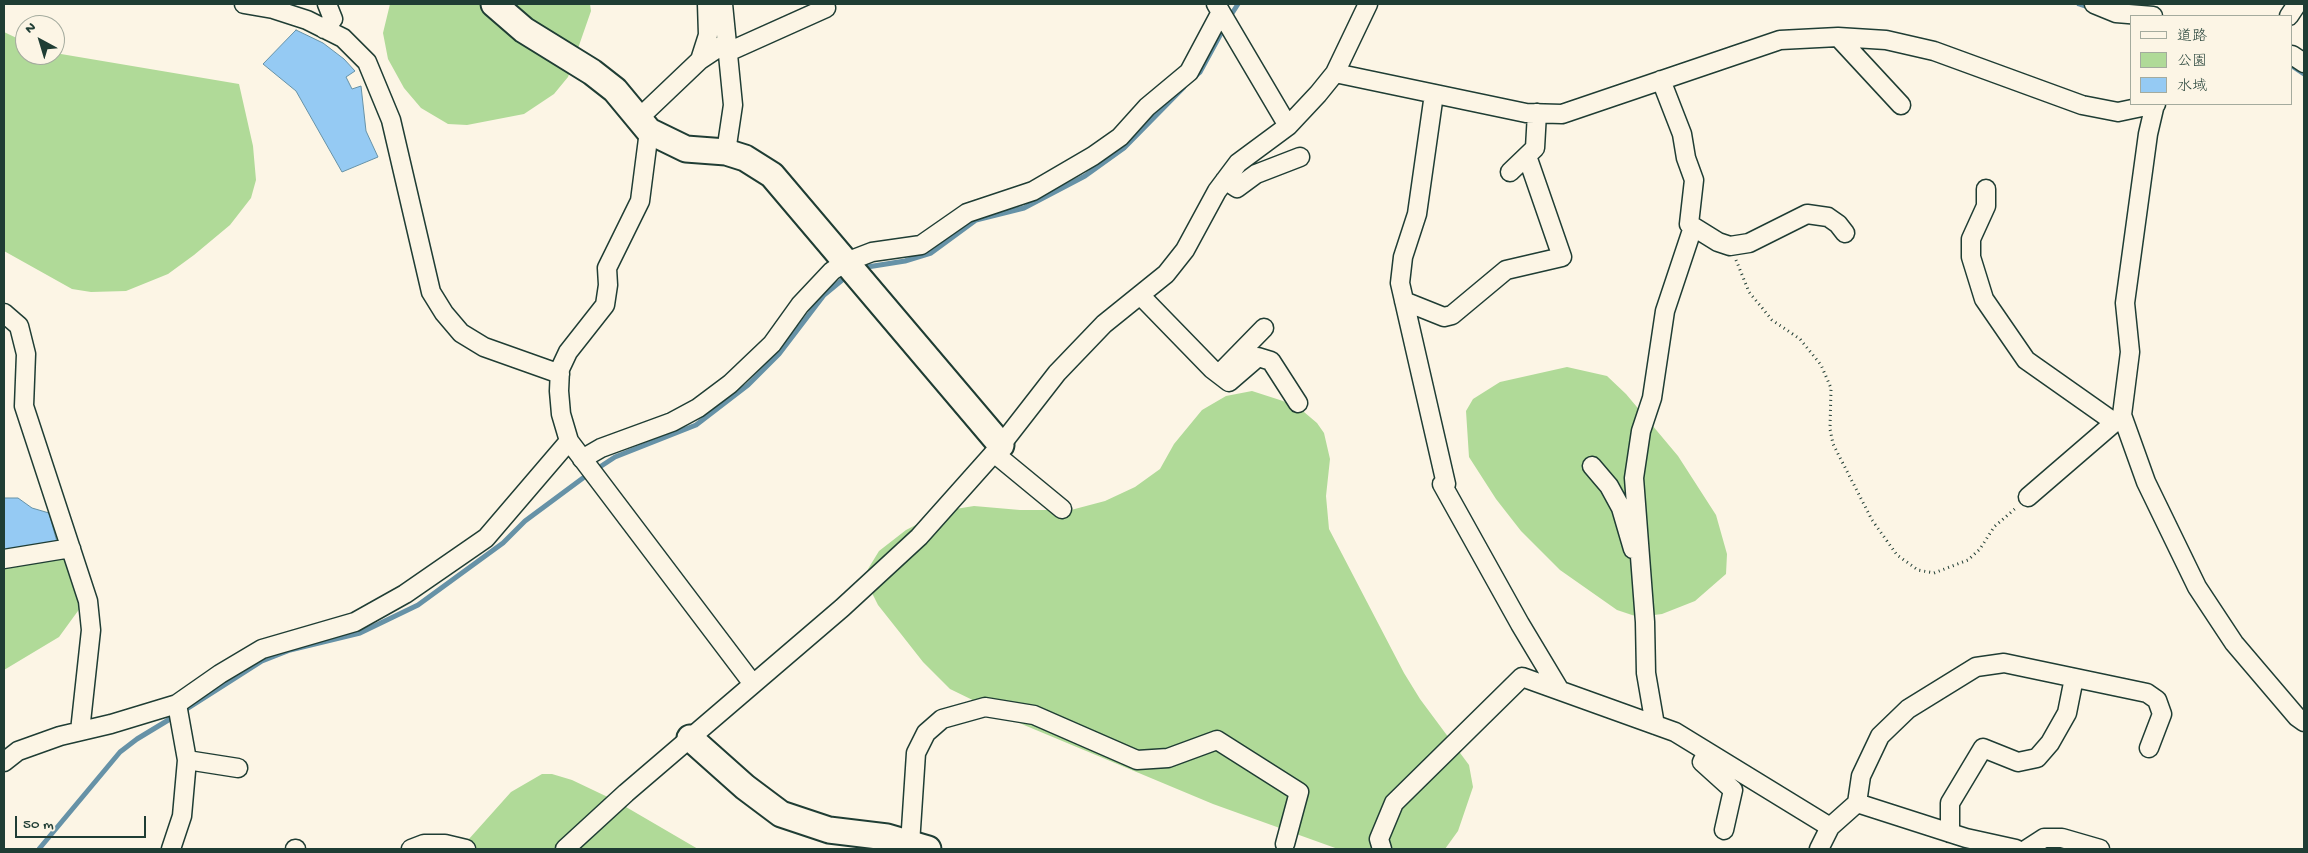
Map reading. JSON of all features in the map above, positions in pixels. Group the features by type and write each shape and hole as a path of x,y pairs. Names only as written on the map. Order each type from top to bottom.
{"street":[{"path":"244,4 273,8 307,20 343,38 367,62 391,120 431,292 444,313 461,333 484,347 560,374"},
{"path":"324,29 333,19 327,4"},
{"path":"494,4 524,30 592,72 615,90 644,125 686,148 726,152 745,158 772,175 846,262 998,449 1062,510"},
{"path":"707,4 708,35 700,60 644,125 640,201 607,268 608,285 604,305 568,352 560,374 559,391 561,414 569,441 753,684"},
{"path":"723,4 733,105 726,152"},
{"path":"565,849 690,738 842,608 920,537 998,449 1056,373 1104,324 1166,274 1185,250 1216,191 1238,163 1288,126 1318,94 1335,73 1368,4"},
{"path":"2094,4 2116,13 2141,15"},
{"path":"2290,15 2296,4"},
{"path":"700,60 727,47 826,8"},
{"path":"1218,8 1288,126"},
{"path":"582,459 601,448 672,422 698,408 730,384 772,344 800,305 832,271 846,262 872,252 922,245 968,213 1033,191 1093,156 1120,137 1147,107 1189,72 1218,8"},
{"path":"1335,73 1526,113 1562,114 1780,40 1838,37 1886,40 1934,51 2082,105 2118,112 2150,105"},
{"path":"1838,37 1901,105"},
{"path":"2293,56 2304,63"},
{"path":"1662,80 1682,134 1686,158 1694,180 1689,224 1718,242 1730,246 1749,243 1808,214 1828,217 1838,224 1845,233"},
{"path":"1434,94 1417,214 1403,257 1400,283 1446,484 1442,484 1520,624 1559,689"},
{"path":"2028,497 2118,419 2130,352 2125,303 2148,134 2155,105"},
{"path":"1510,172 1535,148 1537,113"},
{"path":"1404,302 1444,317 1452,314 1506,270 1562,257 1526,156"},
{"path":"1225,180 1237,188 1256,174 1300,157"},
{"path":"1986,189 1986,206 1971,239 1971,257 1984,299 2026,360 2118,419 2197,587 2234,643 2297,717 2304,722"},
{"path":"1655,725 1646,672 1641,562 1634,478 1641,431 1652,398 1665,312 1693,227"},
{"path":"1140,295 1218,374 1229,382 1258,357 1271,361 1298,403"},
{"path":"4,313 19,326 26,354 24,406 88,601 91,630 80,731"},
{"path":"1218,374 1264,328"},
{"path":"4,762 18,751 60,736 112,724 177,704 220,674 262,649 354,622 405,594 486,538 569,441"},
{"path":"1592,466 1609,486 1621,508 1630,543 1641,562"},
{"path":"4,560 71,548"},
{"path":"1819,849 1830,827 1857,803 1862,776 1880,736 1908,708 1976,667 2004,663 2147,693 2157,700 2162,714 2149,748"},
{"path":"1382,849 1379,839 1394,803 1522,677 1675,732 1830,827"},
{"path":"1950,833 1950,803 1983,748 2018,762 2037,758 2050,744 2067,713 2074,678"},
{"path":"171,849 182,816 187,760 177,704"},
{"path":"690,738 745,787 781,814 829,830 887,837 919,847 916,753 926,733 942,719 985,707 1034,715 1137,760 1168,758 1217,740 1299,792 1285,844"},
{"path":"1707,752 1702,762 1733,790 1724,830"},
{"path":"187,760 238,768"},
{"path":"1857,803 1950,833 2016,849"},
{"path":"2027,849 2044,838 2062,838 2100,849"},
{"path":"411,849 424,844 445,844 466,849"}],"path":[{"path":"1730,246 1749,292 1772,320 1800,340 1821,365 1831,388 1830,429 1833,444 1872,520 1897,555 1918,570 1934,574 1968,560 1980,549 1994,527 2028,497"}],"green space":[{"path":"390,4 590,4 591,11 568,77 554,94 524,114 467,125 448,124 421,108 404,88 388,59 383,33"},
{"path":"4,32 15,37 15,65 65,65 65,55 239,84 253,146 256,180 251,198 230,225 168,274 126,291 91,292 72,289 4,251"},
{"path":"1567,367 1607,376 1626,394 1678,456 1716,515 1727,554 1726,574 1695,601 1662,614 1638,617 1617,610 1560,570 1521,531 1496,499 1469,457 1466,411 1473,399 1500,382"},
{"path":"1252,391 1283,401 1304,412 1317,423 1324,433 1330,459 1326,496 1329,529 1404,673 1420,699 1469,765 1473,787 1458,831 1445,849 1338,849 1213,804 1024,725 950,689 923,662 878,605 866,581 868,569 879,551 906,530 943,511 974,506 1020,510 1071,510 1105,501 1135,487 1160,469 1174,444 1202,410 1226,396"},
{"path":"4,507 46,527 61,543 83,604 59,637 4,670"},
{"path":"542,774 552,774 572,780 614,800 698,849 460,849 511,792"}],"water":[{"path":"296,30 323,43 344,59 355,71 346,77 352,89 361,86 366,131 378,157 342,172 296,91 263,64"},
{"path":"4,498 18,498 32,508 49,513 57,542 4,550"}],"waterway":[{"path":"1229,18 1238,4"},
{"path":"2079,4 2091,8"},
{"path":"1193,78 1200,72 1225,26"},
{"path":"2293,67 2304,74"},
{"path":"861,268 905,261 931,253 976,220 1024,208 1085,176 1124,148 1184,87"},
{"path":"182,712 262,661 290,650 360,633 418,605 503,543 525,521 615,457 696,425 748,385 779,354 824,295 847,276"},
{"path":"39,849 120,752 137,739 175,716"}]}
